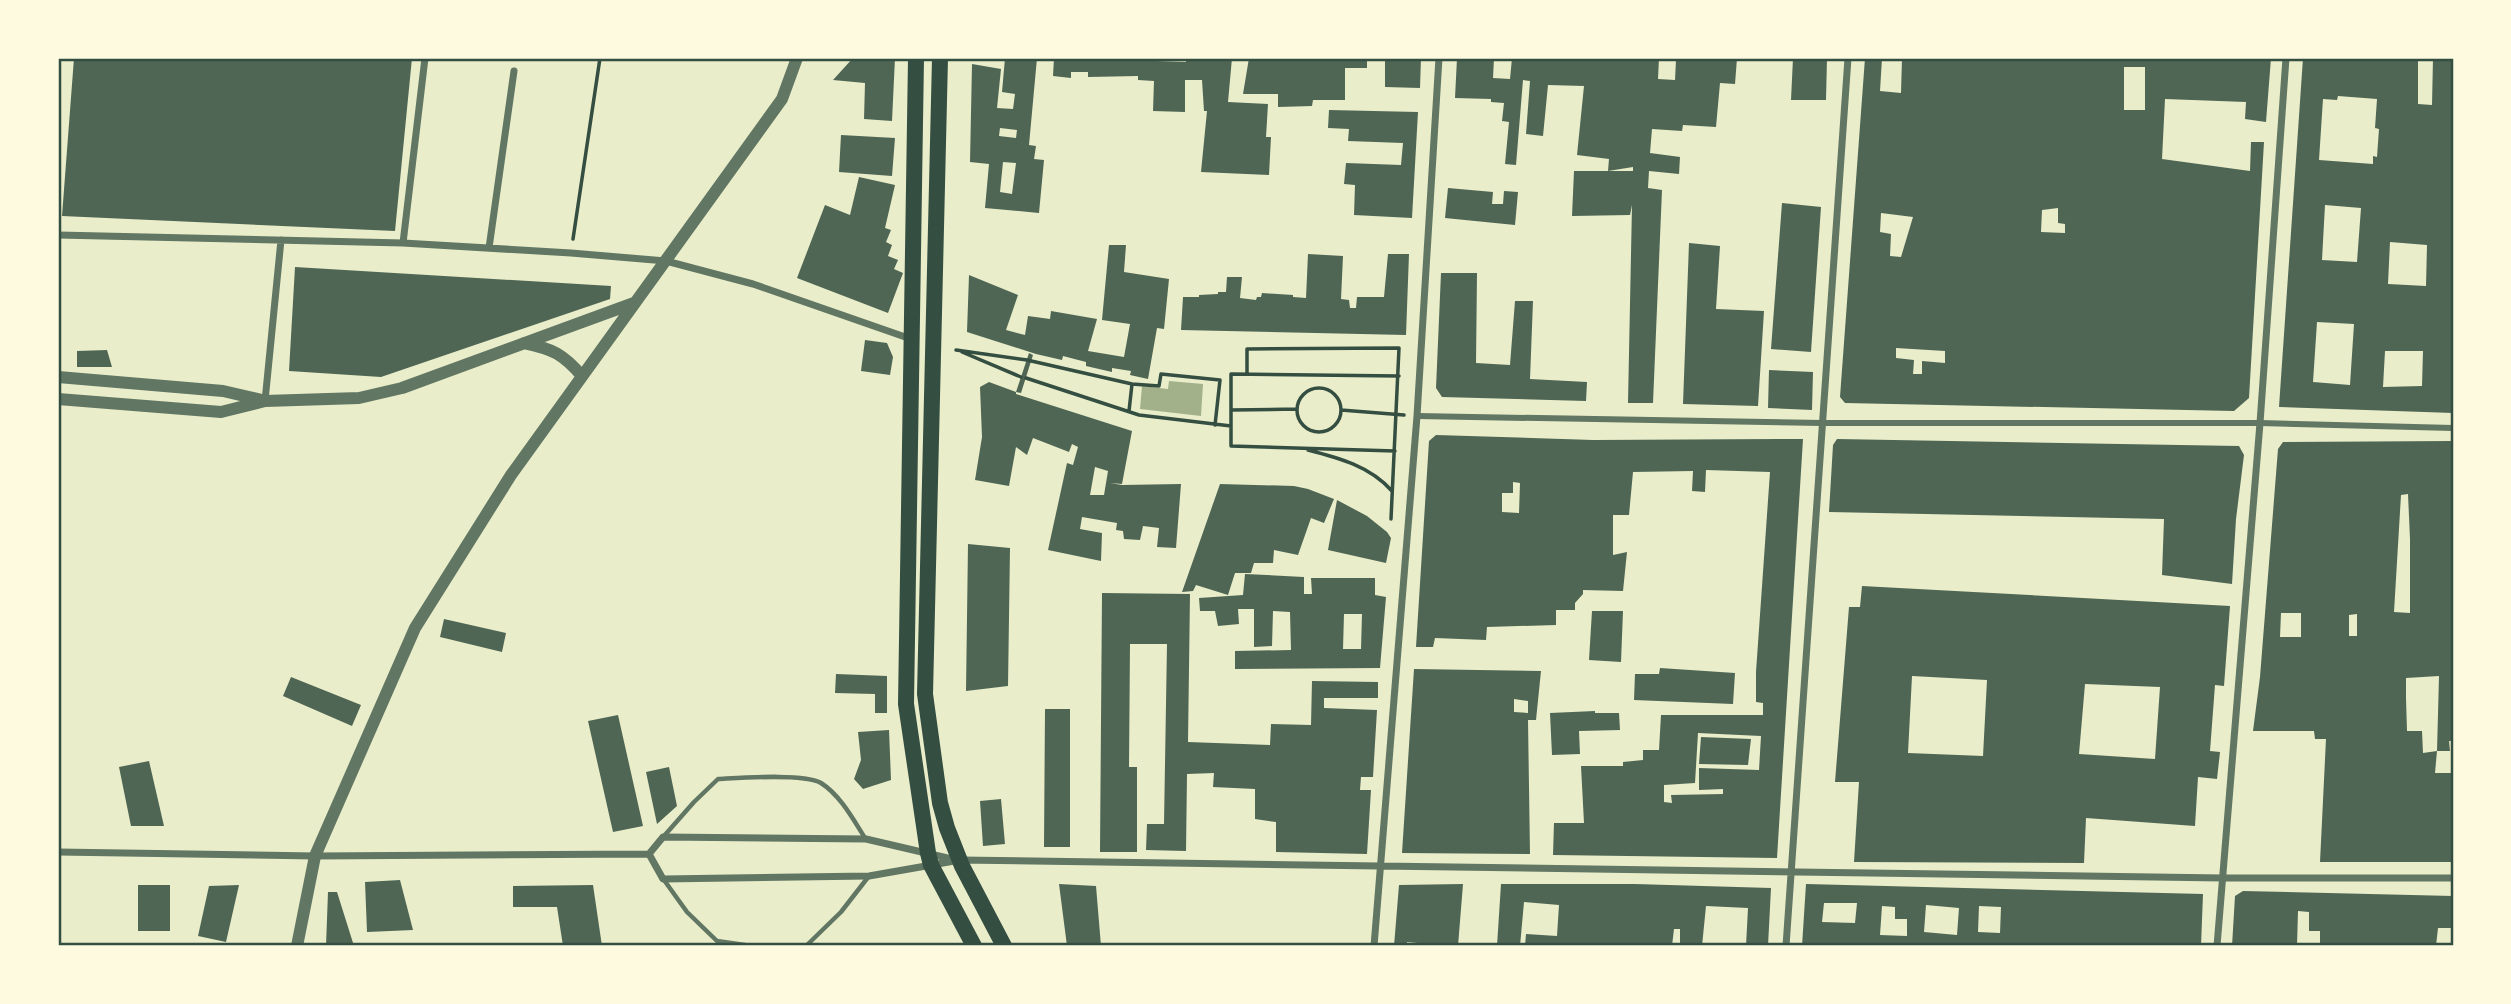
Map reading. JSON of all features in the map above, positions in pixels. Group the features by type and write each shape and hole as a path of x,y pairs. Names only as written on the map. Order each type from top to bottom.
{"main road":[{"path":"916,58 906,704 930,859 974,946"},
{"path":"940,58 925,694 940,803 960,860 1004,946"}],"street":[{"path":"403,243 425,58"},
{"path":"297,946 315,856 415,628 511,474 782,99 797,58"},
{"path":"1374,946 1417,416 1439,58"},
{"path":"1786,946 1848,58"},
{"path":"2217,946 2260,424 2286,58"},
{"path":"489,248 514,71"},
{"path":"58,235 403,243 666,261 753,284 911,339"},
{"path":"265,401 281,240"},
{"path":"58,399 221,412 265,401 359,398 402,388 634,303"},
{"path":"524,343 558,352 582,376"},
{"path":"58,377 223,391 265,401"},
{"path":"1417,416 1822,423 2260,424 2453,428"},
{"path":"649,854 663,837 866,839 930,859 960,860 2223,878 2453,878"},
{"path":"58,852 315,856 649,854"},
{"path":"649,854 663,879 870,876 930,859 960,860"}],"lane":[{"path":"663,837 718,779 763,777 820,782 844,806 866,839"},
{"path":"785,946 807,945 841,912 870,876"},
{"path":"663,879 687,912 717,941 751,946"}],"path":[{"path":"571,253 600,58"},
{"path":"934,345 1027,360 1132,384 1159,386 1161,374 1231,380"},
{"path":"1247,374 1247,349 1399,348 1391,519"},
{"path":"956,350 1023,378 1139,415 1231,426"},
{"path":"1395,452 1231,446 1231,374 1399,376"},
{"path":"1215,425 1220,380"},
{"path":"1129,411 1132,384"},
{"path":"1320,388 1337,397 1341,410 1335,426 1319,432 1303,425 1297,409 1302,396 1320,388"},
{"path":"1231,410 1297,409"},
{"path":"1341,410 1404,415"},
{"path":"1299,448 1343,459 1361,467 1374,474 1392,491"}],"shaded area":[{"path":"1169,381 1203,384 1201,416 1140,409 1142,386 1168,389"}],"building":[{"path":"74,58 412,58 395,231 62,216"},
{"path":"853,58 895,58 892,121 864,119 865,83 833,80"},
{"path":"1005,58 1037,58 1029,145 1036,146 1034,159 1044,160 1039,213 985,208 989,164 970,162 972,64 1001,69 997,108 1013,109 1015,94 1002,92","holes":["1000,128 1017,130 1016,138 999,136","1003,162 1016,163 1012,194 1000,192"]},
{"path":"1054,58 1157,58 1157,61 1186,62 1186,58 1232,58 1228,102 1268,104 1266,137 1271,137 1269,175 1201,172 1207,111 1204,111 1202,80 1185,80 1185,112 1153,111 1154,81 1138,80 1138,76 1088,77 1088,72 1071,72 1071,78 1053,76"},
{"path":"1249,58 1367,58 1367,68 1345,68 1345,100 1313,100 1312,106 1278,107 1278,94 1243,94"},
{"path":"1385,58 1421,58 1420,88 1385,87"},
{"path":"1457,58 1494,58 1493,78 1510,79 1512,58 1659,58 1658,79 1675,80 1676,60 1666,58 1737,58 1735,84 1720,83 1716,127 1683,125 1682,131 1652,129 1650,153 1680,157 1679,174 1649,171 1648,188 1662,190 1653,403 1628,403 1632,205 1630,215 1572,216 1574,171 1608,171 1609,159 1577,155 1584,86 1548,85 1543,136 1526,134 1530,81 1523,80 1516,165 1505,164 1509,122 1502,121 1504,103 1491,102 1491,99 1455,98","holes":["1633,167 1633,171 1608,171"]},
{"path":"1793,58 1827,58 1826,100 1791,100"},
{"path":"1865,58 1882,58 1880,91 1901,93 1902,58 2271,58 2266,122 2245,119 2246,102 2165,99 2162,159 2250,171 2251,142 2264,142 2249,398 2234,411 1845,403 1840,397","holes":["2124,67 2145,67 2145,110 2124,110","2058,208 2058,223 2065,224 2065,233 2041,232 2042,210","1881,213 1913,217 1901,257 1890,256 1891,234 1880,232","1896,348 1945,351 1945,363 1922,361 1922,374 1913,374 1914,360 1896,358"]},
{"path":"2303,58 2418,58 2418,104 2432,105 2433,58 2453,58 2453,413 2279,407","holes":["2338,96 2377,99 2375,128 2379,129 2377,157 2373,156 2373,164 2319,160 2323,99 2337,100","2325,205 2361,208 2357,262 2322,260","2390,242 2427,245 2426,286 2388,284","2317,322 2354,324 2350,385 2313,382","2385,351 2423,351 2422,386 2383,387"]},
{"path":"1329,110 1418,112 1412,218 1354,215 1355,185 1344,184 1346,163 1401,165 1403,143 1348,141 1349,129 1328,128"},
{"path":"841,135 895,138 892,176 839,172"},
{"path":"859,177 895,185 885,228 891,230 886,242 892,245 888,256 898,260 894,269 903,273 888,313 797,278 825,205 850,215"},
{"path":"1448,188 1493,192 1492,204 1503,204 1504,191 1518,192 1515,225 1445,218"},
{"path":"1782,203 1821,207 1811,352 1771,349"},
{"path":"1689,243 1720,246 1716,309 1764,311 1758,406 1683,404"},
{"path":"1109,245 1126,245 1124,272 1169,279 1164,329 1157,328 1148,379 1130,375 1131,371 1112,368 1112,372 1086,366 1086,362 1063,356 1062,360 1036,354 967,332 969,275 1018,295 1006,330 1025,335 1028,316 1050,319 1051,311 1097,319 1088,351 1124,357 1130,324 1102,320"},
{"path":"1308,254 1343,256 1341,299 1349,300 1350,308 1356,308 1357,297 1384,297 1388,254 1409,254 1406,335 1181,330 1183,297 1226,292 1227,277 1242,277 1240,298 1256,300 1262,293 1306,298"},
{"path":"295,267 611,286 610,299 381,377 289,371"},
{"path":"1441,273 1477,273 1476,363 1510,365 1515,301 1533,301 1530,379 1587,382 1586,401 1442,397 1436,388"},
{"path":"865,340 887,343 893,357 890,375 861,371"},
{"path":"107,350 112,367 77,367 77,351"},
{"path":"1029,353 1033,355 1021,393 1016,392"},
{"path":"1769,370 1813,372 1812,410 1768,408"},
{"path":"989,382 1016,394 1132,431 1122,484 1110,483 1122,485 1181,484 1176,548 1157,547 1159,528 1143,526 1140,540 1124,539 1123,531 1116,530 1117,523 1082,517 1080,529 1102,533 1101,561 1048,550 1067,463 1073,465 1078,447 1072,444 1069,452 1033,438 1027,455 1016,447 1009,486 975,480 982,437 980,387","holes":["1095,467 1108,471 1104,495 1090,495"]},
{"path":"1436,435 1593,440 1803,439 1777,858 1553,855 1554,823 1584,823 1581,766 1623,766 1623,762 1643,760 1643,750 1659,750 1661,715 1763,715 1763,703 1756,702 1756,672 1770,472 1706,470 1705,492 1692,491 1693,471 1633,472 1629,515 1613,515 1613,555 1627,552 1623,591 1583,590 1575,603 1575,610 1556,610 1556,625 1487,627 1486,640 1435,638 1433,647 1416,647 1429,441","holes":["1513,482 1520,483 1519,513 1502,512 1502,493 1513,493","1698,733 1761,736 1759,770 1699,768 1699,790 1723,789 1723,794 1671,795 1672,803 1664,802 1664,785 1695,783"]},
{"path":"1837,439 2239,446 2244,455 2232,584 2162,575 2164,519 1829,512 1833,445"},
{"path":"2453,441 2453,741 2449,741 2450,751 2437,751 2435,773 2453,773 2453,862 2320,862 2326,739 2315,739 2314,731 2253,731 2260,677 2278,449 2283,442","holes":["2408,494 2410,539 2410,613 2394,612 2401,495","2281,613 2301,613 2301,637 2280,637","2357,614 2357,636 2349,636 2349,615","2439,676 2437,751 2423,753 2422,731 2407,731 2406,678"]},
{"path":"1220,484 1294,486 1334,499 1324,523 1311,518 1298,555 1274,550 1273,563 1254,563 1251,573 1235,573 1228,595 1196,585 1193,591 1182,592"},
{"path":"1337,500 1367,516 1387,532 1391,538 1386,563 1328,550"},
{"path":"968,544 1010,548 1008,686 966,691"},
{"path":"1245,574 1304,577 1304,594 1312,594 1311,578 1375,578 1375,595 1386,597 1380,668 1235,669 1235,651 1291,650 1290,612 1273,611 1272,646 1254,647 1254,609 1238,609 1239,624 1218,626 1215,611 1200,611 1199,598 1243,595","holes":["1344,614 1362,614 1361,649 1343,649"]},
{"path":"1862,586 2230,606 2224,686 2215,685 2210,751 2220,752 2217,779 2198,777 2195,826 2086,818 2084,863 1854,862 1859,782 1835,782 1849,607 1860,607","holes":["1912,676 1987,680 1983,756 1908,753","2085,684 2160,687 2155,759 2079,754"]},
{"path":"1102,593 1190,594 1188,742 1270,745 1271,724 1311,725 1312,681 1378,682 1378,698 1324,698 1324,708 1377,710 1373,777 1361,777 1360,790 1371,790 1367,854 1276,852 1276,822 1255,819 1255,789 1213,787 1214,773 1187,774 1186,851 1146,850 1147,824 1164,824 1167,644 1130,644 1129,767 1137,767 1137,852 1100,852"},
{"path":"1592,611 1623,611 1621,662 1589,660"},
{"path":"444,619 506,633 502,652 440,637"},
{"path":"1660,668 1735,673 1733,704 1634,700 1635,674 1659,674"},
{"path":"1414,669 1541,671 1536,720 1528,720 1530,854 1402,853","holes":["1514,699 1528,701 1528,713 1514,712"]},
{"path":"836,674 887,676 887,713 875,713 875,694 835,693"},
{"path":"291,677 361,705 352,726 283,696"},
{"path":"1045,709 1070,709 1070,847 1044,847"},
{"path":"1550,713 1619,713 1620,730 1579,731 1580,754 1552,755"},
{"path":"618,715 643,826 613,832 588,721"},
{"path":"889,730 891,780 863,789 854,779 861,760 858,732"},
{"path":"1701,737 1751,739 1748,765 1699,764"},
{"path":"149,761 164,826 131,826 119,767"},
{"path":"669,767 677,806 657,824 646,772"},
{"path":"1001,799 1005,844 983,846 980,801"},
{"path":"400,880 413,930 367,932 365,882"},
{"path":"1059,884 1096,886 1101,946 1067,946"},
{"path":"1463,884 1458,946 1428,946 1407,942 1407,946 1394,946 1399,885"},
{"path":"1501,884 1771,888 1768,946 1746,946 1748,908 1706,906 1702,946 1680,946 1680,929 1674,929 1672,946 1525,946 1526,934 1557,936 1559,905 1524,902 1520,946 1497,946"},
{"path":"1806,884 2203,894 2201,946 1906,946 1906,943 1900,946 1802,946","holes":["1824,903 1857,903 1855,923 1822,922","1926,905 1959,908 1957,935 1924,932","1882,906 1895,907 1895,919 1907,919 1907,936 1880,935","1979,906 2001,907 2000,933 1978,932"]},
{"path":"138,885 170,885 170,931 138,931"},
{"path":"239,885 226,942 198,936 209,886"},
{"path":"593,885 602,946 563,946 557,907 513,907 513,886"},
{"path":"2243,891 2453,896 2453,928 2438,928 2436,946 2320,946 2320,931 2309,931 2309,912 2298,911 2297,946 2232,946 2235,896"},
{"path":"328,892 337,892 354,946 326,946"}]}
